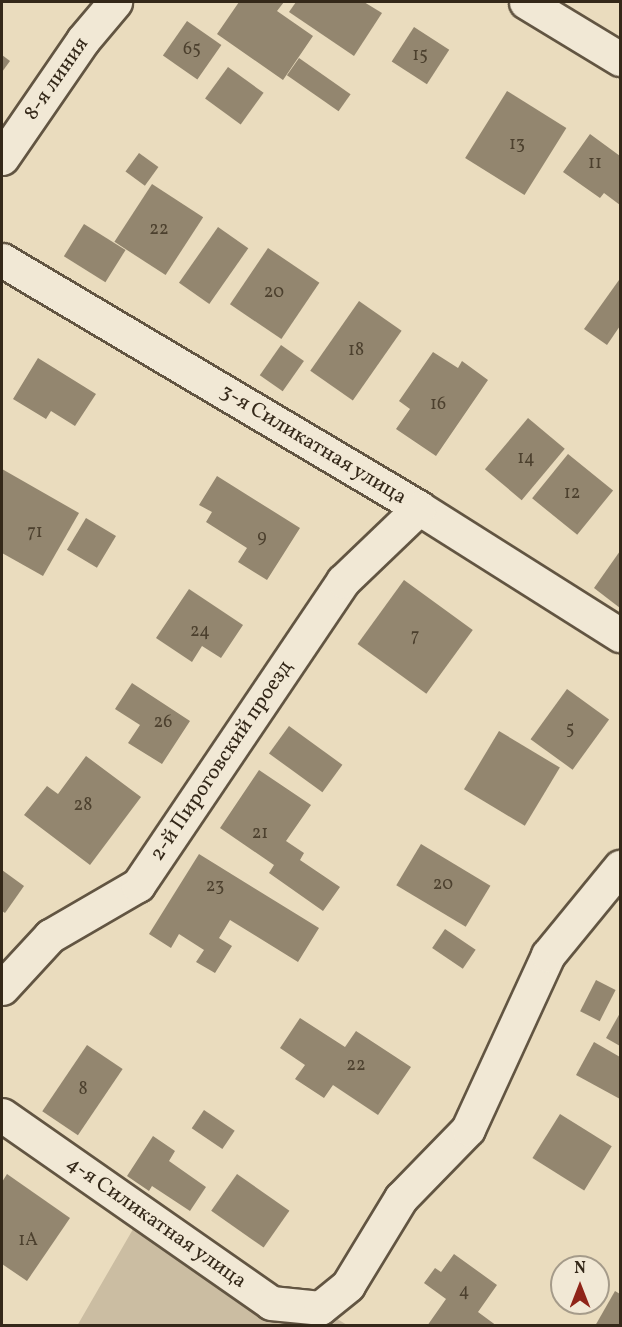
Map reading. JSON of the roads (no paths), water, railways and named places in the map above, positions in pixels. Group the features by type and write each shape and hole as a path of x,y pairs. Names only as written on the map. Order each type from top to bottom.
{"street":[{"name":"8-я линия","path":"2,158 83,40 115,2"},
{"path":"526,2 618,54"},
{"name":"3-я Силикатная улица","path":"2,260 419,508 621,635"},
{"name":"2-й Пироговский проезд","path":"2,988 50,936 138,885 343,581 419,508"},
{"path":"325,1317 348,1285 401,1198 468,1129 548,955 621,867"},
{"name":"4-я Силикатная улица","path":"2,1115 271,1303 325,1317"}]}
